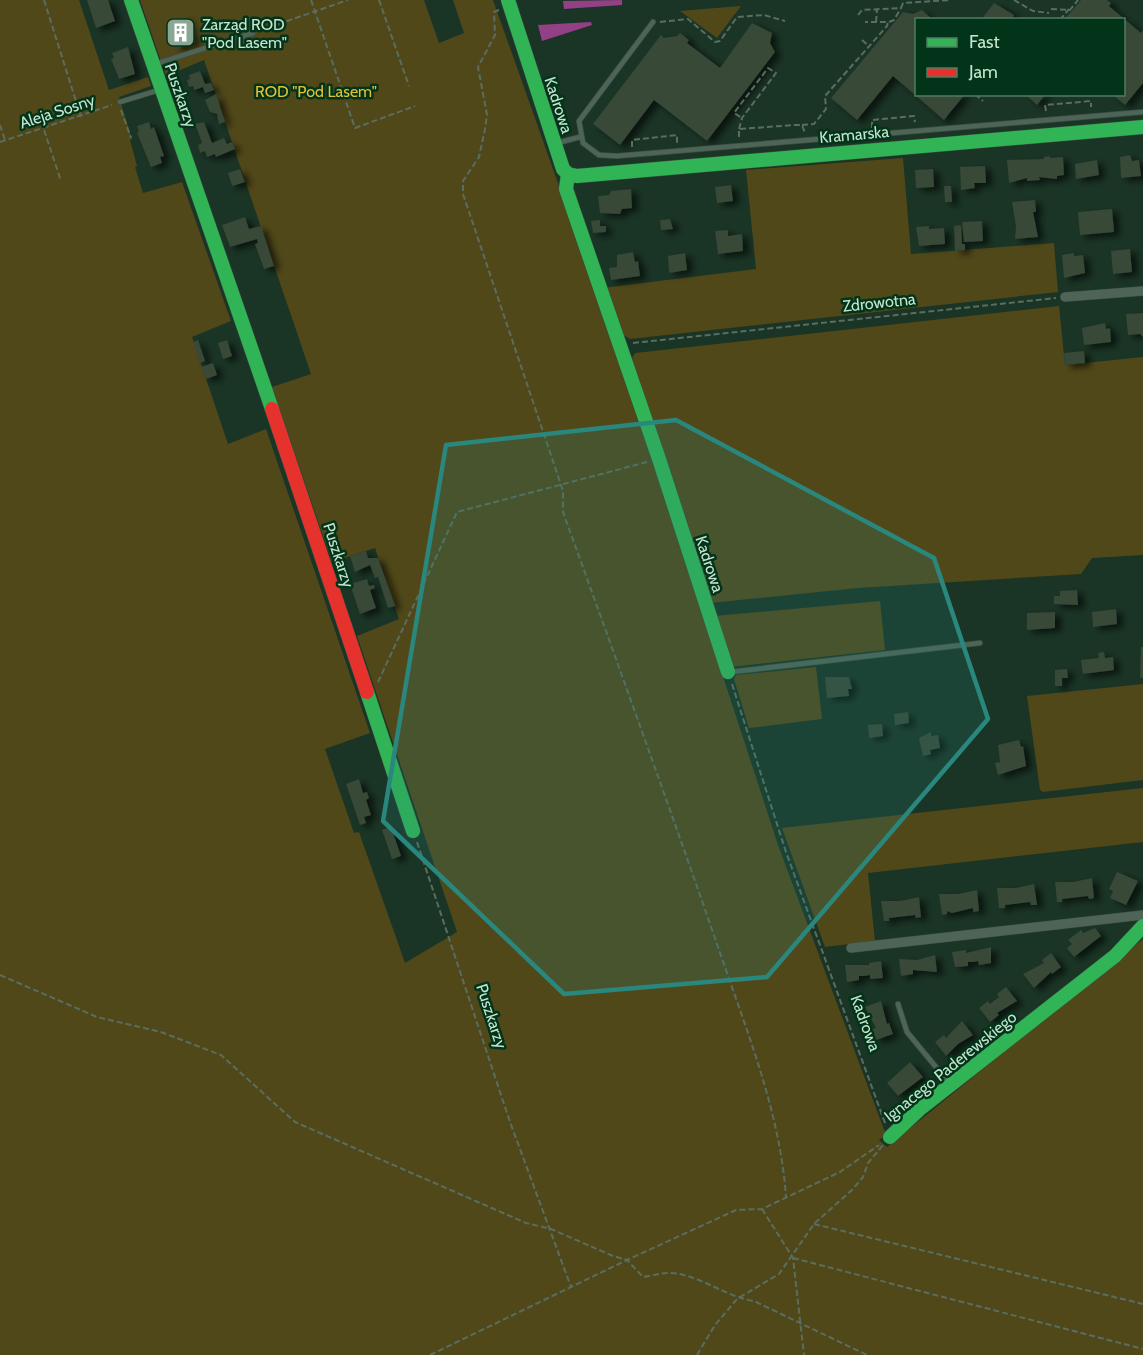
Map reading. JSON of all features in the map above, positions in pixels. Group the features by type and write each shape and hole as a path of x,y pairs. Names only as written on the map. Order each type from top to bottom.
{"street":[{"name":"Puszkarzy","path":"131,0 283,440 413,831"},
{"name":"Kadrowa","path":"509,3 554,144 563,169 568,174 566,189 659,459 728,672"},
{"name":"Kramarska","path":"568,174 577,176 1143,127"},
{"path":"1065,297 1143,291"},
{"path":"850,948 1143,915"},
{"name":"Ignacego Paderewskiego","path":"890,1137 950,1085 1115,956 1143,926"}],"lane":[{"path":"652,22 585,110 579,122 583,143 593,152 617,156 1143,112"},
{"path":"153,65 253,33"},
{"path":"120,103 161,89"},
{"path":"554,144 580,136"},
{"path":"728,672 980,644"},
{"path":"898,1004 908,1032 950,1085"}],"path":[{"path":"44,0 81,117"},
{"path":"312,0 355,128 415,106"},
{"path":"253,33 348,0"},
{"path":"379,0 409,86"},
{"path":"740,129 814,124 826,109 825,96 846,69 848,71 888,22 891,22 903,3 951,0"},
{"path":"1014,0 1033,11 1069,9"},
{"path":"1062,18 1078,0"},
{"path":"509,3 494,12 495,35 478,67 487,115 478,157 463,181 463,194 561,485 563,512 679,834 759,1070 783,1154 786,1197"},
{"path":"858,15 862,10 901,8"},
{"path":"876,22 877,10"},
{"path":"652,22 688,19 715,42 720,41 737,17 764,15 785,21"},
{"path":"865,22 888,22"},
{"path":"862,40 870,46"},
{"path":"734,140 739,137 742,118 776,74 768,68 734,112 742,118"},
{"path":"977,96 983,101"},
{"path":"1046,115 1046,105 1091,101 1092,111 1098,110"},
{"path":"120,103 131,138"},
{"name":"Aleja Sosny","path":"0,142 120,103"},
{"path":"863,129 872,129 872,120 914,116 916,126"},
{"path":"814,124 819,128"},
{"path":"0,125 5,140"},
{"path":"802,126 807,134"},
{"path":"44,128 61,181"},
{"path":"624,150 632,149 632,140 677,135 677,145"},
{"name":"Zdrowotna","path":"618,345 1065,297"},
{"path":"369,700 457,512 659,459"},
{"name":"Kadrowa","path":"728,672 786,852 890,1137"},
{"name":"Puszkarzy","path":"413,831 510,1122 571,1287"},
{"path":"0,975 97,1017 161,1032 221,1055 296,1122 441,1188 526,1223 551,1229 627,1260 644,1277 669,1272 703,1282 737,1299 754,1301 867,1355"},
{"path":"697,1355 715,1325 737,1299 779,1274 814,1224 853,1189 863,1177 868,1163 890,1137"},
{"name":"Ignacego Paderewskiego","path":"762,1209 840,1172 890,1137"},
{"path":"430,1355 736,1210 762,1209 793,1257 804,1355"},
{"path":"814,1224 1143,1304"},
{"path":"793,1257 1143,1349"}],"highlighted area":[{"path":"676,420 934,558 988,719 767,977 564,994 383,821 446,445"}],"green space":[{"name":"ROD \"Pod Lasem\"","path":"0,0 79,0 109,90 148,77 151,86 119,97 132,139 130,140 137,166 135,167 143,193 182,182 231,321 192,337 228,444 266,429 370,733 325,749 354,833 359,832 405,963 457,932 357,636 399,619 375,548 332,562 272,387 311,374 204,60 166,76 140,0 424,0 439,43 464,33 453,0 493,0 559,186 563,186 778,845 886,1135 879,1140 887,1147 1143,939 1143,1355 0,1355"},
{"path":"740,6 717,38 680,11"},
{"path":"903,158 911,254 1054,243 1058,292 630,339 618,332 602,288 756,269 746,170"},
{"path":"1059,306 1065,365 1143,357 1143,555 1092,558 1081,574 858,588 710,603 629,363 635,353"},
{"path":"880,601 885,650 731,667 714,616"},
{"path":"816,667 822,719 749,728 734,679 736,675"},
{"path":"1143,684 1143,780 1043,792 1040,790 1027,696"},
{"path":"1143,788 1143,842 868,873 875,941 825,947 782,828"}],"shaded area":[{"path":"622,0 622,5 564,9 563,1"},
{"path":"591,22 592,25 542,41 538,25"}],"building":[{"path":"87,0 108,0 115,21 96,28"},
{"path":"1081,0 1107,0 1111,3 1109,6 1123,18 1066,18"},
{"path":"994,3 1014,15 1013,18 983,18"},
{"path":"922,10 931,18 915,18 915,95 893,76 857,120 831,98 903,12 913,14"},
{"name":"Zarząd ROD \"Pod Lasem\"","path":"187,17 195,42 176,49 167,23"},
{"path":"1125,20 1141,33 1143,30 1143,83 1125,105 1114,96 1125,96"},
{"path":"752,23 772,33 770,43 775,52 707,141 654,100 620,145 593,124 661,35 664,38 677,36 680,33 689,40 687,43 720,68"},
{"path":"128,47 135,74 119,79 111,59 114,58 112,53"},
{"path":"200,71 205,84 211,83 214,90 205,93 203,87 194,90 193,86 189,87 187,80 190,79 189,75"},
{"path":"216,94 225,122 219,124 217,114 210,112 205,100"},
{"path":"916,96 963,96 944,120"},
{"path":"1027,96 1044,96 1037,105"},
{"path":"149,122 151,129 154,127 164,156 160,157 162,163 151,167 137,133 139,132 137,126"},
{"path":"204,122 212,143 224,138 227,144 232,142 235,149 216,157 215,154 207,157 205,151 200,153 198,145 202,143 195,124"},
{"path":"1130,155 1132,161 1139,160 1141,176 1121,178 1120,157"},
{"path":"1050,156 1050,158 1063,157 1064,175 1057,176 1057,179 1039,177 1040,180 1027,181 1027,178 1009,183 1007,160 1044,159"},
{"path":"1097,160 1099,175 1076,179 1075,164"},
{"path":"985,166 986,183 974,183 975,188 961,190 960,167"},
{"path":"240,169 245,182 232,186 228,173"},
{"path":"933,169 934,187 916,188 915,170"},
{"path":"731,185 733,201 717,203 715,187"},
{"path":"944,186 951,186 952,202 945,202"},
{"path":"631,189 632,208 622,209 620,214 600,213 598,196 609,195 611,191"},
{"path":"1035,200 1036,212 1033,212 1038,237 1015,239 1016,226 1012,202"},
{"path":"1112,209 1114,232 1080,235 1078,212"},
{"path":"245,217 249,229 261,226 274,266 264,269 255,244 258,243 257,239 230,247 222,225"},
{"path":"670,219 673,229 661,230 660,220"},
{"path":"600,220 600,226 606,226 606,232 593,233 591,221"},
{"path":"982,221 983,241 964,242 962,222"},
{"path":"961,225 962,244 965,244 965,250 955,251 954,226"},
{"path":"929,226 929,229 944,228 945,244 919,246 916,227"},
{"path":"728,230 728,236 742,234 743,251 718,254 715,231"},
{"path":"1130,249 1132,272 1113,274 1111,251"},
{"path":"633,252 635,262 638,261 640,276 611,280 609,268 617,267 617,255"},
{"path":"685,253 687,270 669,273 668,256"},
{"path":"1074,253 1074,256 1083,255 1085,273 1064,278 1062,255"},
{"path":"1143,313 1143,337 1140,334 1128,335 1126,314"},
{"path":"1105,323 1106,329 1110,328 1111,342 1084,345 1082,328"},
{"path":"198,340 205,361 200,363 193,342"},
{"path":"227,340 232,356 223,359 218,343"},
{"path":"1084,351 1085,363 1065,365 1064,353"},
{"path":"213,363 217,375 206,379 201,367"},
{"path":"366,551 368,558 378,558 395,606 388,608 378,577 375,578 370,565 355,572 350,556"},
{"path":"367,579 369,586 374,585 375,588 370,590 376,608 360,614 350,584"},
{"path":"1077,590 1078,605 1054,604 1054,596 1060,596 1060,591"},
{"path":"1116,609 1117,624 1093,627 1092,612"},
{"path":"1055,612 1055,628 1027,630 1027,613"},
{"path":"1141,647 1143,647 1143,678 1140,678"},
{"path":"1104,652 1105,658 1113,657 1114,670 1083,674 1081,660 1099,658 1098,653"},
{"path":"1067,669 1068,678 1062,678 1062,686 1055,686 1055,670"},
{"path":"825,677 849,677 852,689 848,689 849,696 827,698"},
{"path":"908,712 909,723 895,725 894,714"},
{"path":"882,724 883,736 869,738 868,725"},
{"path":"931,732 931,736 938,735 940,748 930,750 931,754 923,756 919,738"},
{"path":"1019,740 1021,747 1023,746 1026,766 998,775 995,763 1000,762 998,745"},
{"path":"359,779 363,793 367,792 369,798 366,800 371,815 364,817 366,823 360,825 346,784"},
{"path":"391,827 401,856 392,859 382,830"},
{"path":"1117,872 1138,881 1126,905 1110,898 1113,891 1109,889"},
{"path":"1092,878 1094,898 1089,899 1088,896 1062,899 1062,902 1057,902 1055,882 1073,882"},
{"path":"1034,884 1037,905 1031,905 1030,902 1005,905 1005,908 999,908 997,888 1016,888"},
{"path":"977,890 979,911 973,912 973,908 952,913 947,911 947,914 942,915 939,894 958,894"},
{"path":"919,897 921,917 916,918 915,915 889,918 889,921 884,921 881,901 900,901"},
{"path":"1095,928 1101,936 1074,957 1067,948 1072,944 1068,940 1081,930 1083,933"},
{"path":"991,947 991,963 979,965 978,961 968,962 968,966 955,967 952,952 966,950 966,953"},
{"path":"1051,953 1061,967 1052,974 1051,972 1034,988 1023,974 1044,963 1042,960"},
{"path":"935,955 937,972 913,970 913,974 901,976 899,959 917,960"},
{"path":"881,961 883,978 870,979 870,975 859,976 859,980 847,982 845,965 869,965 869,963"},
{"path":"1006,987 1017,1001 997,1013 999,1015 990,1022 979,1008 999,997 997,994"},
{"path":"881,1001 887,1024 889,1023 893,1034 876,1040 872,1029 876,1028 865,1007"},
{"path":"962,1021 973,1035 958,1044 946,1056 935,1042 944,1035 946,1038"},
{"path":"910,1062 923,1077 898,1096 887,1083"}],"traffic: fast":[{"path":"131,0 272,409"},
{"path":"508,0 563,169 568,174 566,189 659,459 728,672"},
{"path":"568,174 577,176 1143,127"},
{"path":"367,692 413,831"},
{"path":"890,1137 921,1108 1115,956 1143,926"}],"traffic: jam":[{"path":"272,409 367,692"}],"place":[{"name":"Zarząd ROD \"Pod Lasem\"","path":"181,33"}]}
